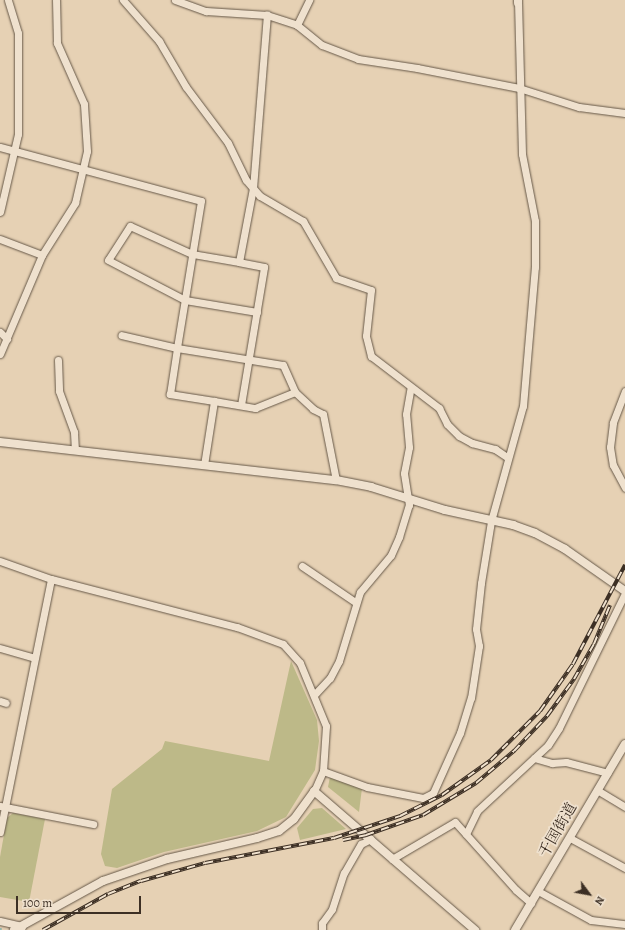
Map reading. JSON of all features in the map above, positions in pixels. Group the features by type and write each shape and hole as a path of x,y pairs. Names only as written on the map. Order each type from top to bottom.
{"street":[{"path":"0,212 3,192 15,151 18,134 18,33 8,0"},
{"path":"0,354 42,255 75,203 87,151 84,104 57,43 56,0"},
{"path":"124,0 159,41 189,92 228,143 253,188 270,204 303,221 336,278 371,290 366,336 371,356 439,408 447,424 459,436 472,443 495,449 507,457"},
{"path":"175,0 206,11 267,15 297,25 322,46 358,59 417,68 519,88 578,107 625,113"},
{"path":"297,25 309,0"},
{"path":"323,771 367,787 423,798 433,793 460,733 471,698 479,646 476,629 481,582 491,521 507,457 523,406 537,240 522,154 519,88 518,1"},
{"path":"238,262 253,188 267,15"},
{"path":"0,147 201,201 170,394 255,408 295,392"},
{"path":"241,405 264,267 192,254 130,226 108,260 185,300 256,312"},
{"path":"0,239 42,255"},
{"path":"0,332 7,339"},
{"path":"121,335 177,348 283,365 295,392 313,409 323,414 336,480"},
{"path":"58,360 56,366 59,391 74,432 75,449"},
{"path":"314,695 330,678 339,661 355,602 360,592 391,555 409,506 404,473 409,446 406,414 411,387"},
{"path":"625,391 613,423 610,447 612,465 625,488"},
{"path":"204,465 214,401"},
{"path":"0,442 75,449 336,480 408,498 445,510 524,529 547,539 625,592 559,728 548,745 476,811 466,834"},
{"path":"0,561 51,579 237,627 283,644 300,663 326,726 323,771 314,791 294,819 279,831 258,838 160,860 103,880 14,930"},
{"path":"302,566 355,602"},
{"path":"0,832 2,806 51,579"},
{"path":"0,648 35,658"},
{"name":"千国街道","path":"515,930 625,744"},
{"path":"534,758 552,763 566,762 608,773"},
{"path":"597,790 625,807"},
{"path":"314,791 475,930"},
{"path":"2,806 93,824"},
{"path":"392,859 455,822 516,890 531,903"},
{"path":"570,838 625,868"},
{"path":"322,930 322,922 332,909 344,873 361,844 371,839"},
{"path":"538,891 591,920 625,924"},
{"path":"0,921 22,926"}],"shaded area":[{"path":"291,661 317,720 319,741 315,770 286,817 257,831 164,852 117,868 105,866 101,854 112,789 162,749 165,741 269,761"},
{"path":"330,777 362,788 359,812 328,787"},
{"path":"322,808 346,829 300,840 297,828 313,809"},
{"path":"13,813 45,819 29,902 0,897 0,857 7,818"}],"railway":[{"path":"43,930 108,894 141,881 205,863 334,838 400,816 442,795 491,760 540,711 573,664 625,565"},
{"path":"343,840 366,835 423,815 476,783 514,751 547,716 574,679 594,644 610,605"}]}
